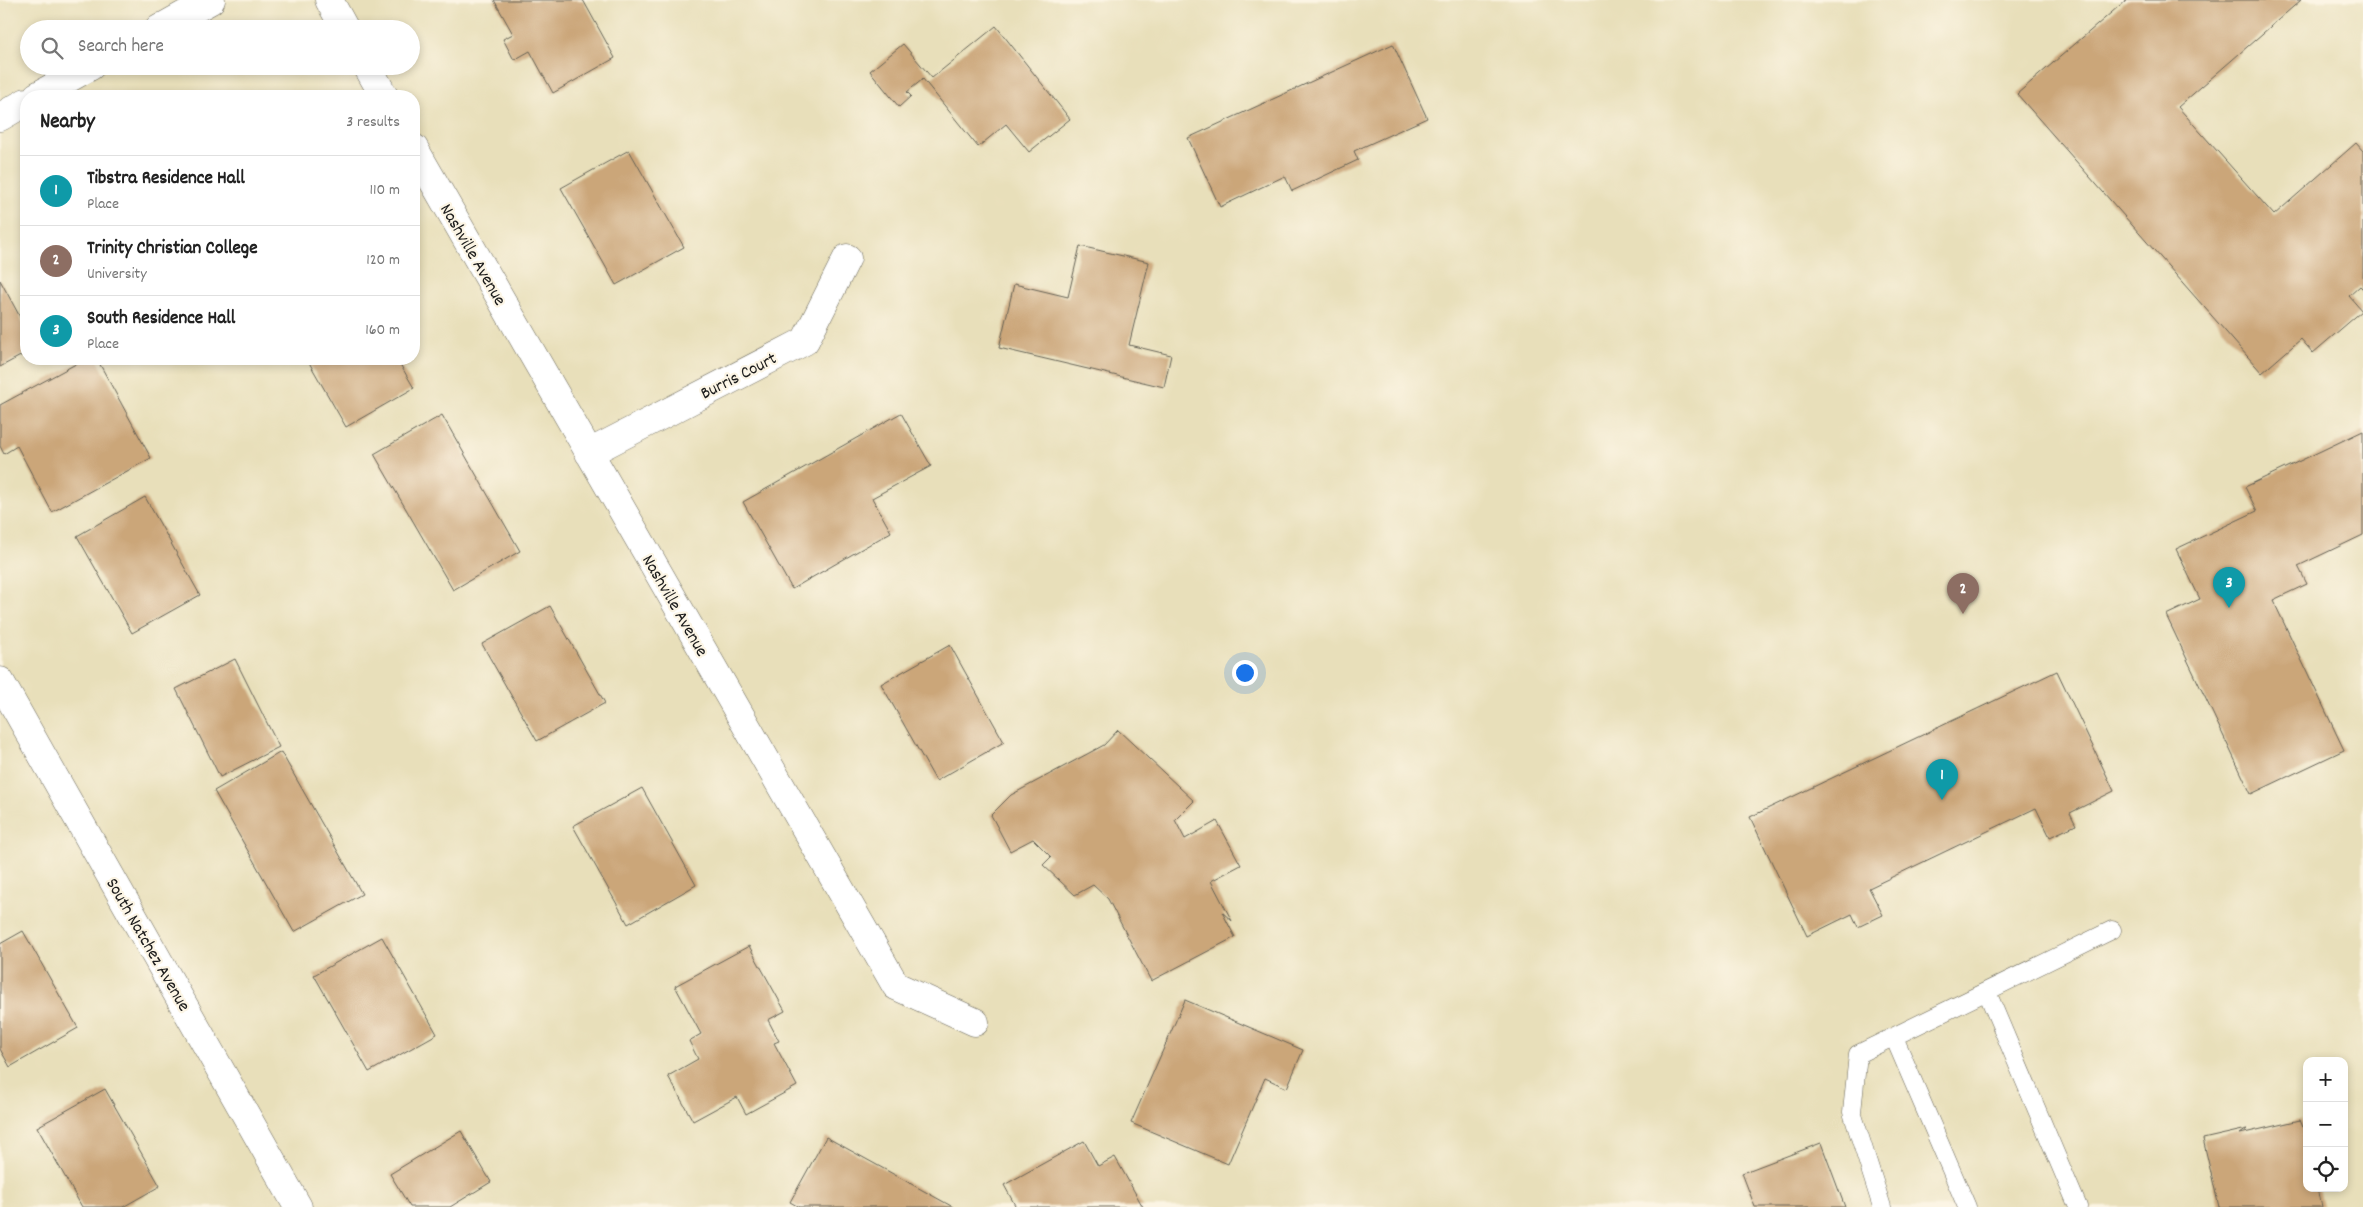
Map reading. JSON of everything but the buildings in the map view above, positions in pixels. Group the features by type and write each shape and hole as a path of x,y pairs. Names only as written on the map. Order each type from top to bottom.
{"street":[{"path":"175,20 211,0"},
{"path":"329,0 341,20"},
{"path":"49,90 76,75"},
{"path":"372,75 381,90"},
{"path":"0,117 20,105"},
{"name":"Nashville Avenue","path":"420,158 896,986 975,1022"},
{"name":"Burris Court","path":"589,453 804,341 847,258"},
{"name":"South Natchez Avenue","path":"0,681 298,1207"}],"lane":[{"path":"1882,1207 1852,1112 1858,1054 2112,930"},
{"path":"1987,992 2078,1207"},
{"path":"1894,1037 1967,1207"}],"place":[{"name":"South Residence Hall","path":"2229,608"},
{"name":"Trinity Christian College","path":"1963,614"},
{"name":"Tibstra Residence Hall","path":"1942,800"}]}
